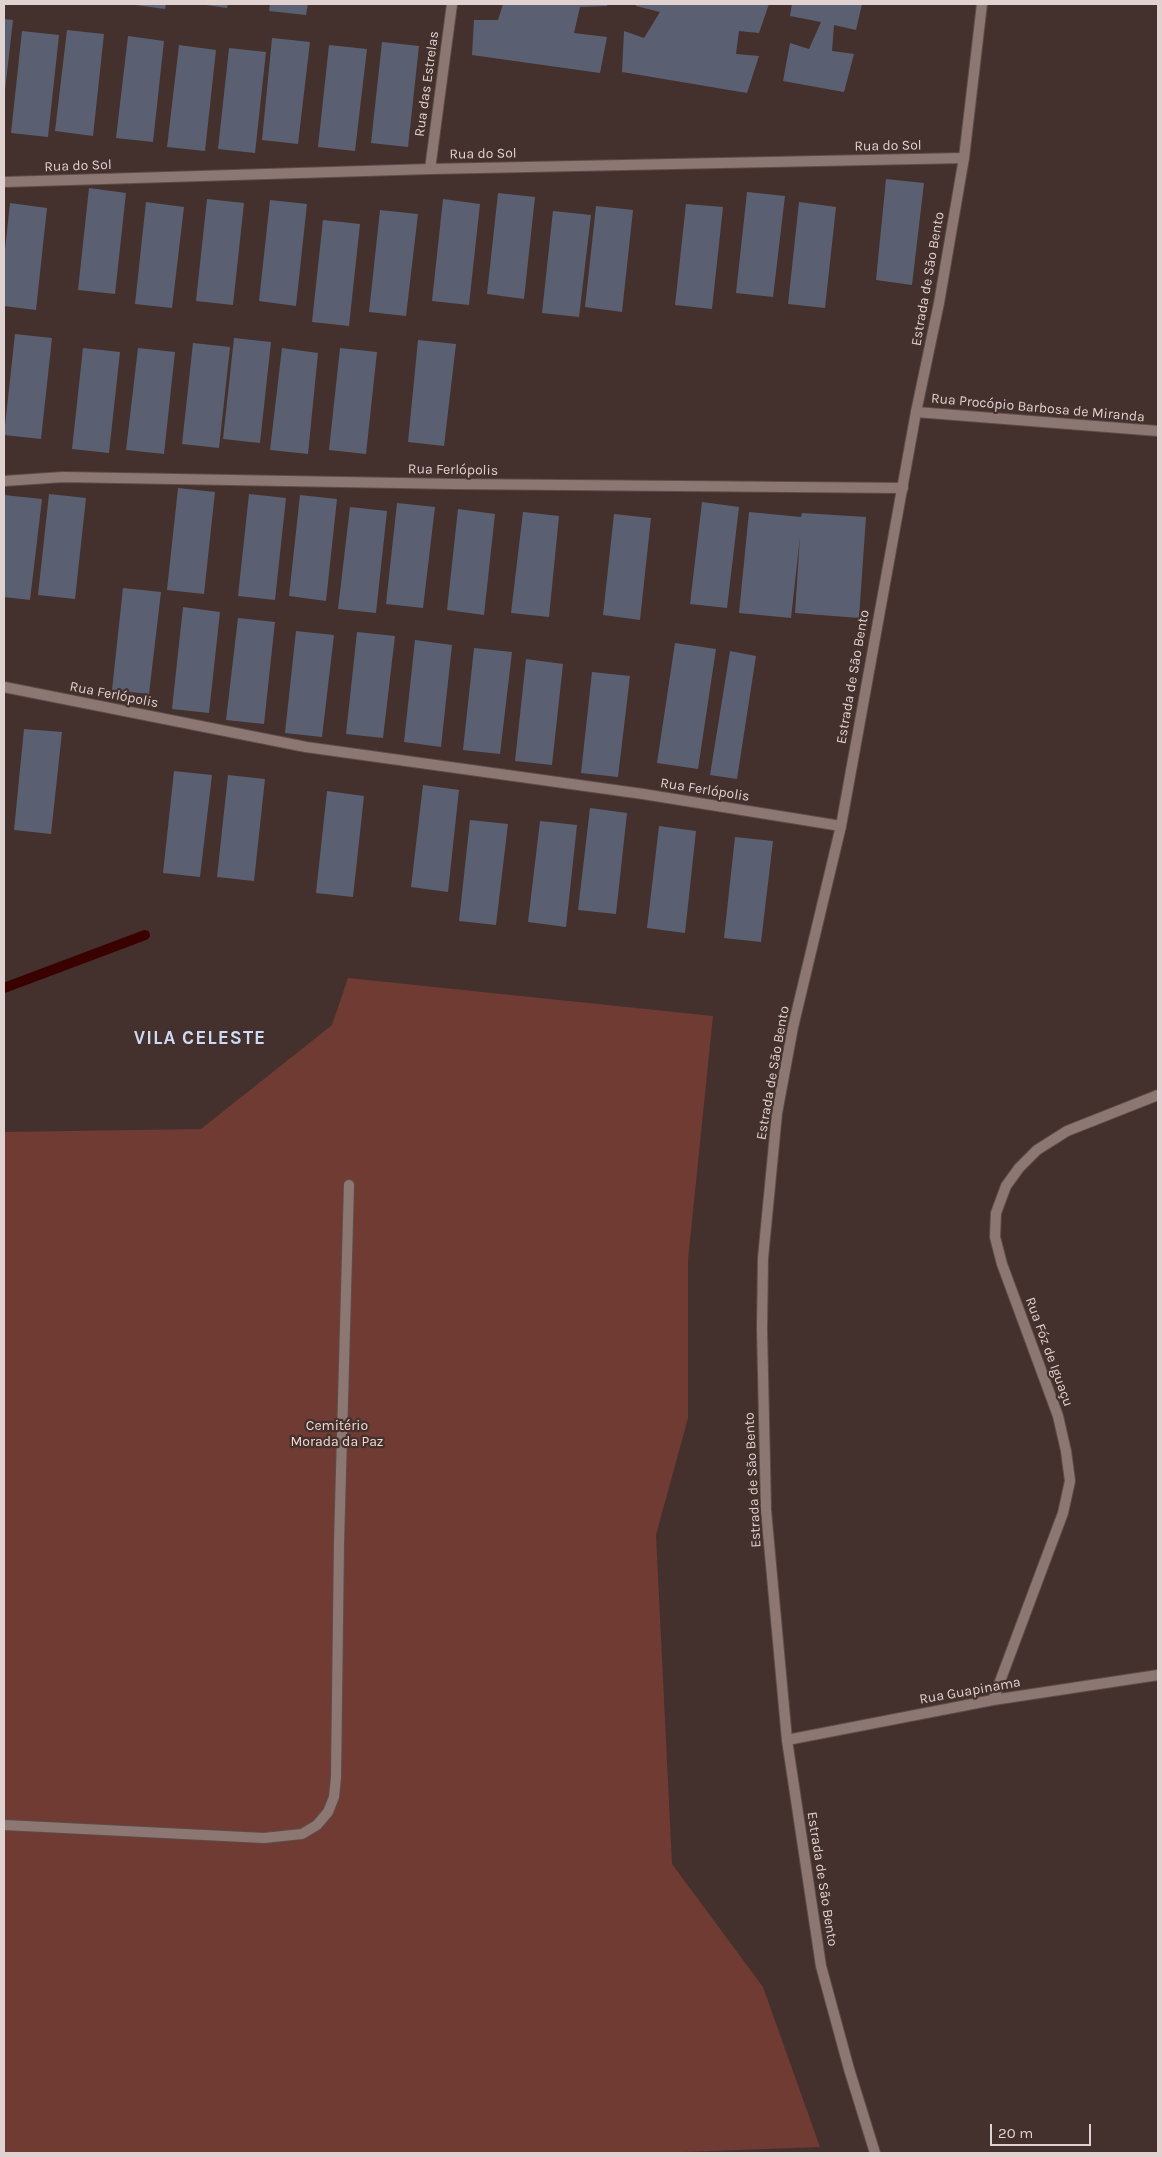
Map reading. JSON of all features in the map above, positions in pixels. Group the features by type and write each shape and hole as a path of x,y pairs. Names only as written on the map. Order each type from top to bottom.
{"street":[{"name":"Rua das Estrelas","path":"430,169 452,4"},
{"name":"Estrada de São Bento","path":"875,2153 849,2069 821,1966 787,1740 766,1510 762,1339 763,1258 777,1112 793,1027 841,826 916,412 939,303 964,158 982,4"},
{"name":"Rua do Sol","path":"4,182 430,169 964,158"},
{"name":"Rua Procópio Barbosa de Miranda","path":"916,412 1158,431"},
{"name":"Rua Ferlópolis","path":"4,481 63,477 454,484 903,488"},
{"name":"Rua Ferlópolis","path":"4,687 306,747 643,794 841,826"},
{"name":"Rua Fóz de Iguaçu","path":"993,1700 1063,1514 1070,1481 1066,1451 1058,1416 1002,1264 995,1238 996,1213 1006,1186 1019,1168 1037,1150 1067,1131 1158,1095"},
{"path":"4,1826 264,1838 302,1834 317,1825 328,1812 334,1797 336,1777 339,1543 349,1186"},
{"name":"Rua Guapinama","path":"787,1740 993,1700 1158,1675"}],"green space":[{"name":"Cemitério Morada da Paz","path":"348,978 713,1016 688,1260 688,1418 656,1535 672,1864 763,1987 820,2147 656,2153 4,2153 4,1132 201,1129 332,1025"}],"building":[{"path":"128,4 166,4 165,9"},
{"path":"199,4 228,4 227,8"},
{"path":"270,4 308,4 306,15 269,11"},
{"path":"503,4 608,4 607,6 580,7 574,33 607,37 600,73 472,55 474,20 498,20"},
{"path":"636,4 769,4 759,33 739,31 736,54 759,56 747,93 622,72 624,31 644,38 660,12 636,6"},
{"path":"792,4 862,4 856,30 834,25 832,51 854,54 844,92 783,81 790,43 809,49 821,22 790,16"},
{"path":"4,19 13,20 5,90 4,90"},
{"path":"67,30 104,34 93,136 55,131"},
{"path":"22,31 59,35 48,137 11,133"},
{"path":"128,36 164,41 153,142 116,138"},
{"path":"272,38 310,42 298,144 262,140"},
{"path":"382,42 419,46 408,147 371,143"},
{"path":"179,45 216,50 205,151 167,147"},
{"path":"329,45 367,49 355,151 318,147"},
{"path":"229,48 266,52 255,153 218,149"},
{"path":"886,179 924,183 912,285 876,280"},
{"path":"89,188 126,193 115,294 78,290"},
{"path":"747,192 785,196 773,297 736,293"},
{"path":"498,193 535,197 524,299 487,294"},
{"path":"207,199 244,203 233,305 196,301"},
{"path":"443,199 480,204 469,305 432,301"},
{"path":"270,200 307,204 296,306 259,301"},
{"path":"146,202 184,207 172,308 135,304"},
{"path":"799,202 836,207 825,308 788,304"},
{"path":"10,203 47,208 36,310 4,306 4,259"},
{"path":"686,204 723,207 712,309 675,305"},
{"path":"596,206 633,210 622,312 585,307"},
{"path":"380,210 418,214 406,316 369,312"},
{"path":"553,211 591,215 579,317 542,313"},
{"path":"323,220 360,224 349,326 312,322"},
{"path":"15,334 52,338 41,439 4,435"},
{"path":"234,338 271,342 260,443 223,439"},
{"path":"418,340 456,344 444,446 408,442"},
{"path":"193,343 230,347 219,448 182,444"},
{"path":"83,348 120,352 109,453 72,449"},
{"path":"138,348 175,352 164,454 126,450"},
{"path":"282,348 318,353 308,454 270,450"},
{"path":"340,348 377,352 366,454 329,450"},
{"path":"178,488 215,492 204,594 167,590"},
{"path":"49,494 86,498 75,599 38,595"},
{"path":"249,494 286,498 275,600 238,596"},
{"path":"4,495 42,499 30,600 4,597"},
{"path":"300,495 337,499 326,601 289,596"},
{"path":"702,502 739,507 727,608 690,604"},
{"path":"397,503 435,507 423,608 386,604"},
{"path":"350,507 387,511 376,613 338,609"},
{"path":"458,509 495,514 484,615 447,610"},
{"path":"523,512 559,516 549,617 511,613"},
{"path":"749,512 801,517 802,513 866,517 859,618 795,613 800,537 791,618 739,613"},
{"path":"614,514 651,518 640,620 603,615"},
{"path":"123,588 161,592 149,694 112,690"},
{"path":"183,607 220,612 209,713 172,709"},
{"path":"238,618 275,622 264,724 226,720"},
{"path":"296,631 334,635 322,737 285,733"},
{"path":"357,632 395,636 383,738 346,734"},
{"path":"415,640 452,645 441,747 404,742"},
{"path":"675,643 716,649 698,769 657,763"},
{"path":"474,648 512,652 500,754 463,750"},
{"path":"730,651 756,656 737,779 710,775"},
{"path":"526,659 563,664 552,765 515,761"},
{"path":"592,672 630,676 618,777 581,773"},
{"path":"24,729 62,732 51,834 14,830"},
{"path":"174,771 212,775 200,877 163,873"},
{"path":"228,775 265,779 254,881 217,877"},
{"path":"423,785 459,790 448,892 411,887"},
{"path":"327,791 364,796 353,897 316,893"},
{"path":"590,808 627,813 616,914 578,910"},
{"path":"470,820 508,824 496,925 459,921"},
{"path":"540,821 577,825 566,927 528,922"},
{"path":"659,826 696,831 685,933 647,928"},
{"path":"735,837 773,841 761,942 724,938"}],"waterway":[{"path":"4,988 145,935"}],"district":[{"name":"VILA CELESTE","path":"200,1039"}]}
